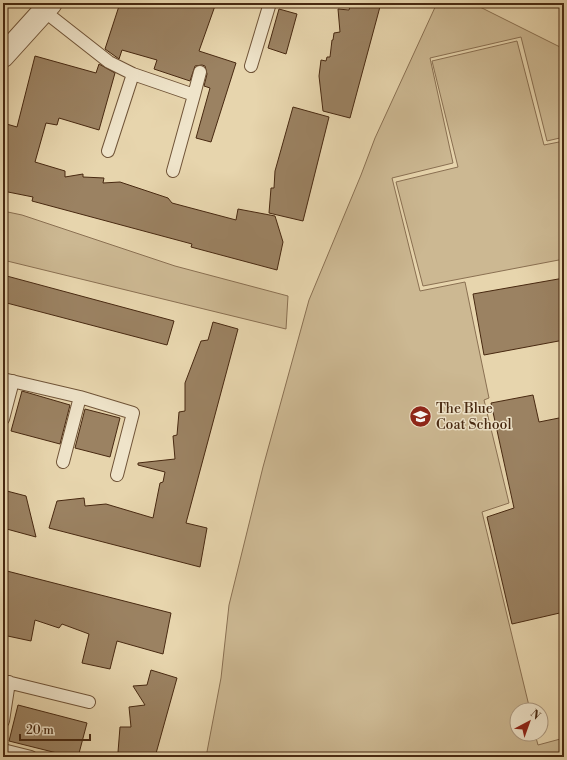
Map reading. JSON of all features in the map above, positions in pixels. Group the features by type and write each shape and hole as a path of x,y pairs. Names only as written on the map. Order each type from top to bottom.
{"street":[{"path":"3,56 48,7"}],"lane":[{"path":"252,66 270,3"},
{"path":"48,7 108,62 133,74 194,95"},
{"path":"173,171 200,72"},
{"path":"108,151 133,74"},
{"path":"3,419 8,380 80,397 133,413 116,475"},
{"path":"63,462 80,397"},
{"path":"3,721 6,681 89,702"},
{"path":"3,750 31,757"}],"shaded area":[{"name":"The Blue Coat School","path":"437,3 472,3 564,49 564,137 547,141 521,37 430,58 453,163 392,178 420,291 465,282 489,398 484,400 509,503 482,512 528,702 509,702 509,742 537,742 538,745 564,738 564,757 206,757 221,678 229,605 263,467 309,300 375,138"},
{"path":"517,41 544,145 564,141 564,259 423,286 396,182 458,167 432,61"},
{"path":"3,211 22,215 175,266 288,296 286,329 3,260"}],"building":[{"path":"120,3 216,3 199,51 236,63 211,142 196,138 210,88 204,86 207,74 205,66 195,66 190,81 154,69 157,60 122,50 119,59 105,49"},
{"path":"351,3 381,3 350,118 323,111 319,76 321,60 326,61 327,57 330,57 334,33 340,32 338,9 349,10"},
{"path":"279,9 297,14 286,54 268,48"},
{"path":"35,56 96,73 99,64 115,73 99,130 59,118 57,125 46,123 35,162 65,171 65,177 83,174 83,177 104,178 103,183 120,182 168,198 172,203 236,220 238,209 275,216 283,242 277,270 191,247 192,244 32,201 33,197 3,191 3,123 17,127"},
{"path":"293,107 329,117 303,221 269,213 271,188 274,188 275,171"},
{"path":"3,275 174,321 167,345 3,302"},
{"path":"564,278 564,340 484,355 473,294"},
{"path":"213,322 238,329 186,523 207,528 200,567 49,528 57,501 84,498 85,506 106,504 153,518 160,483 163,482 165,472 138,465 138,463 175,459 173,436 177,435 179,412 185,411 185,383 201,341 208,340"},
{"path":"22,391 70,405 60,444 11,431"},
{"path":"533,395 539,422 564,417 564,612 512,624 487,517 514,508 491,403"},
{"path":"85,409 120,418 110,457 75,448"},
{"path":"3,490 26,496 36,537 3,528"},
{"path":"3,570 171,613 163,654 117,641 110,669 82,663 89,634 62,624 59,628 35,620 31,641 3,635"},
{"path":"151,670 177,678 155,757 133,757 118,752 120,727 131,727 129,707 145,705 133,686 147,685"},
{"path":"18,705 87,723 78,757 9,741"}],"place":[{"name":"The Blue Coat School","path":"420,417"}]}
